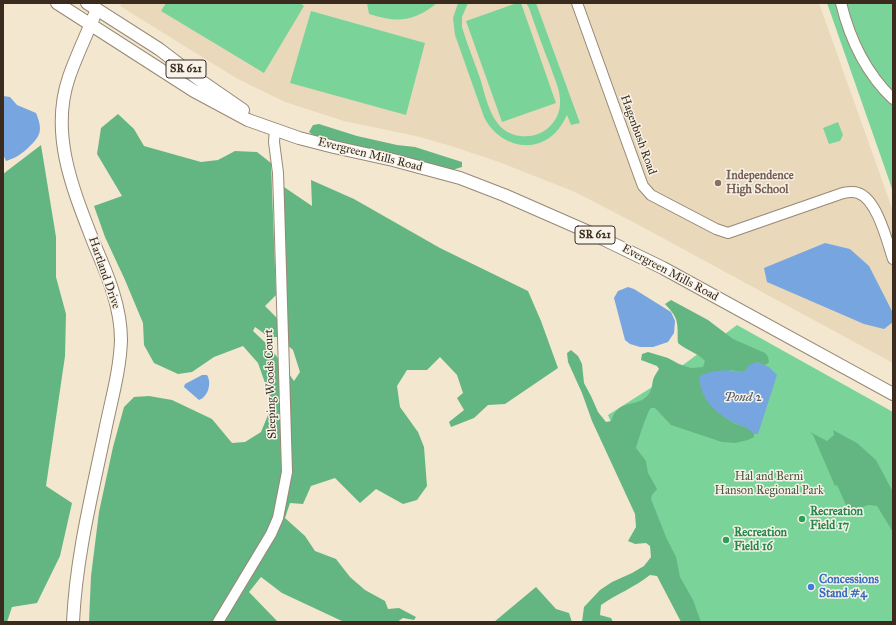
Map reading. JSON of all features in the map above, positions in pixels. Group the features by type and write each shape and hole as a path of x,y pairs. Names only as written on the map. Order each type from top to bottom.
{"main road":[{"name":"Evergreen Mills Road","path":"57,3 201,95 248,120 299,138 393,160 460,178 504,195 593,234 662,268 893,394"},
{"name":"Evergreen Mills Road","path":"95,5 159,49 242,110 275,129"},
{"name":"Hartland Drive","path":"74,622 78,560 117,375 121,340 117,304 74,192 66,164 63,141 62,120 64,97 69,78 91,25 95,5"},
{"path":"91,25 96,24 103,26 191,83 209,92 225,97"}],"street":[{"name":"Hagenbush Road","path":"577,3 643,186 651,195 716,229 728,233 842,193 858,193 870,201 875,208 893,259"},
{"path":"841,3 850,34 860,57 877,82 893,99"},
{"name":"Sleeping Woods Court","path":"218,622 271,534 278,518 287,472 278,173 274,142 275,129"}],"shaded area":[{"name":"Independence High School","path":"122,3 819,3 893,211 893,363 575,192 499,162 451,146 416,136 344,121 285,102 236,78 120,6"}],"green space":[{"path":"166,3 300,3 304,6 264,73 161,11"},
{"path":"367,3 437,3 421,14 413,17 405,19 388,19 369,14"},
{"path":"458,3 468,3 462,17 462,27 488,104 494,117 502,128 512,134 523,136 539,134 548,128 554,121 560,104 558,88 526,3 536,3 580,123 571,125 567,115 555,133 546,140 536,144 516,144 497,134 484,117 455,35 453,18"},
{"path":"517,3 521,3 556,103 502,122 466,21"},
{"path":"827,3 893,3 893,192 888,177"},
{"path":"311,11 425,43 406,115 290,83"},
{"path":"118,114 134,129 144,146 201,162 218,160 235,151 257,152 271,163 276,295 265,306 277,318 285,319 283,232 284,187 312,206 311,180 354,199 440,248 528,291 541,321 558,368 505,404 488,405 474,418 451,427 449,422 464,410 457,398 463,393 457,375 440,357 427,370 407,370 397,386 400,407 418,432 424,447 427,486 417,500 403,504 376,489 360,503 335,478 311,486 303,504 290,503 285,518 305,536 315,551 336,559 350,577 365,590 385,601 388,609 399,608 416,617 414,620 403,618 397,622 344,622 282,593 261,577 249,592 278,622 89,622 91,576 99,512 113,447 124,407 134,397 149,396 172,400 212,419 232,443 245,442 261,432 268,415 270,397 258,363 243,346 214,357 192,372 178,374 154,363 144,345 143,323 105,237 94,206 122,196 97,154 101,128","holes":["255,327 269,337 278,337 293,350 300,372 294,381 270,347 253,331","280,381 291,458 281,463 281,462"]},
{"path":"838,122 843,135 840,141 829,144 823,128"},
{"path":"319,124 357,136 397,145 415,147 462,162 462,167 452,170 384,152 322,139 309,132 313,125"},
{"path":"41,145 56,237 56,277 66,314 65,356 46,486 72,503 60,556 37,603 12,607 7,622 3,622 3,174"},
{"path":"671,300 708,320 733,339 765,353 768,357 769,362 767,364 764,365 757,362 743,372 731,370 706,399 723,416 734,423 750,429 754,434 754,437 735,443 722,442 671,425 655,408 651,408 636,448 646,461 648,473 657,489 652,495 651,499 666,537 676,557 680,577 693,600 701,622 681,622 657,576 650,575 601,605 600,615 611,618 613,622 582,622 584,607 600,590 612,582 644,566 651,557 650,546 646,543 635,544 628,541 636,527 635,514 592,421 582,393 568,362 567,353 571,350 578,356 582,364 584,383 598,412 606,422 611,421 618,409 643,399 648,395 652,388 653,379 659,369 657,366 641,360 642,354 648,352 668,358 691,368 703,367 705,361 702,358 678,343 675,317 665,304"},
{"name":"Hal and Berni Hanson Regional Park","path":"737,325 893,412 893,622 694,622 608,415 660,382"},
{"path":"833,430 857,443 876,460 893,492 893,532 877,506 868,505 849,512 837,485 835,486 813,435 810,432 827,441 834,435"},
{"path":"536,587 556,609 569,613 572,622 494,622"}],"water":[{"path":"3,96 10,97 17,105 36,113 40,124 40,132 36,140 18,156 6,161 3,154"},
{"path":"825,243 850,249 869,266 893,313 893,322 884,329 864,324 767,282 764,268"},
{"path":"628,287 634,289 671,312 675,321 674,333 668,342 653,347 640,347 630,344 625,340 614,298 618,291"},
{"name":"Pond 2","path":"757,362 769,367 777,375 758,434 754,434 747,428 728,419 711,406 703,394 699,377 715,371 743,372 749,365"},
{"path":"202,375 207,375 209,386 205,396 199,400 184,387 185,384"}],"place":[{"name":"Independence High School","path":"718,183"},
{"name":"Recreation Field 17","path":"802,519"},
{"name":"Recreation Field 16","path":"726,540"},
{"name":"Concessions Stand #4","path":"811,587"}]}
